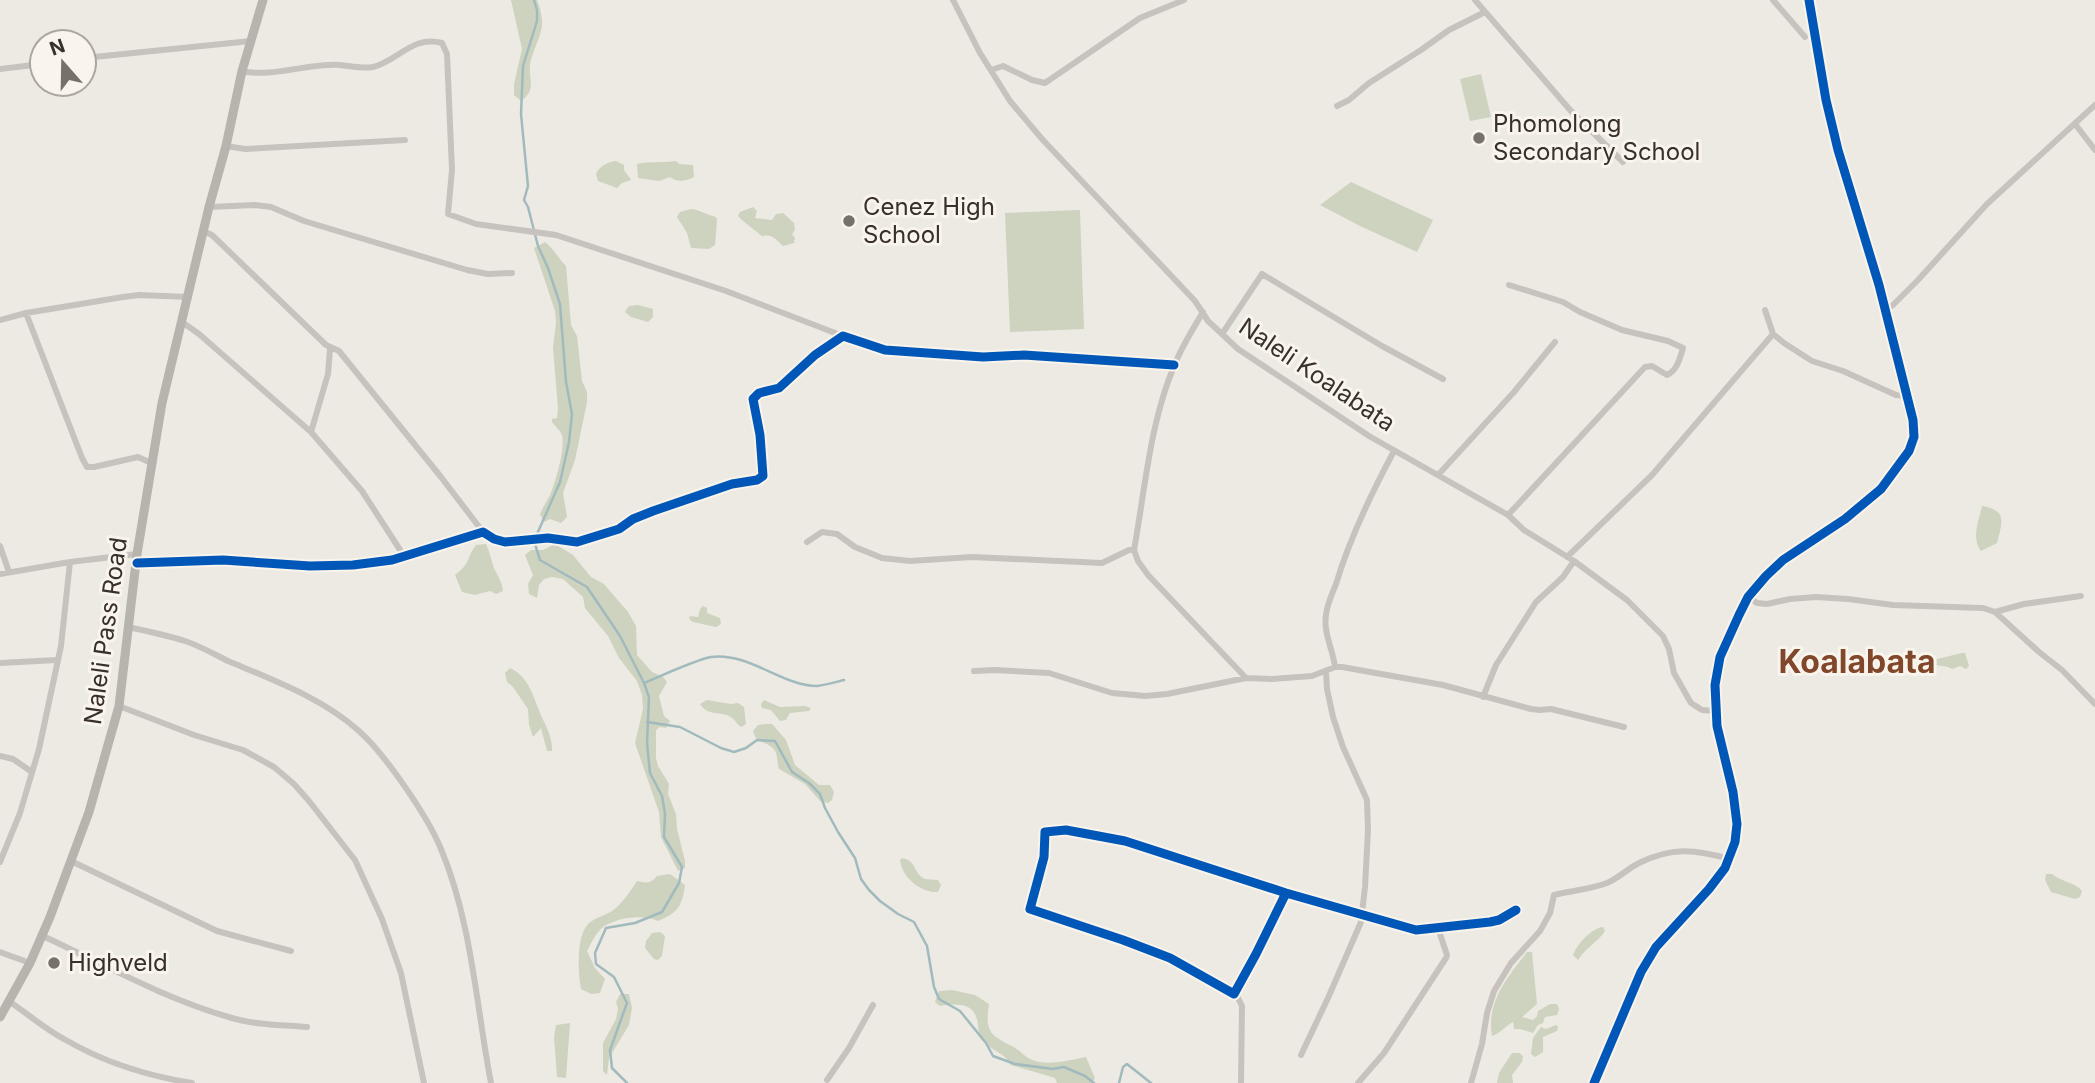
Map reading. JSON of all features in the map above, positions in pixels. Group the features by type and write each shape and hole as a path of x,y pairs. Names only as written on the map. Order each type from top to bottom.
{"main road":[{"name":"Naleli Pass Road","path":"0,1017 43,936 92,801 119,706 137,558 162,402 242,71 263,0"}],"street":[{"name":"Naleli Koalabata","path":"953,0 990,70 1010,101 1033,129 1195,301 1208,321 1238,349 1330,411 1508,515 1541,542 1574,561 1646,618 1663,636 1674,673 1691,703 1702,710 1715,711"},
{"path":"990,70 1003,66 1045,83 1140,18 1184,0"},
{"path":"1475,0 1572,111 1623,162"},
{"path":"1773,0 1805,37"},
{"path":"1594,1083 1641,972 1656,947 1709,889 1729,859 1735,842 1737,824 1715,711 1715,685 1720,657 1748,597 1783,560 1881,489 1909,451 1914,437 1913,420 1885,310 1838,150 1826,100 1809,0"},
{"path":"1337,106 1449,30 1485,12"},
{"path":"242,71 253,73 315,65 374,67 415,45 431,40 442,43 447,54 452,170 448,214 476,224 556,235 726,291 885,350 983,357 1024,355 1174,365"},
{"path":"98,57 251,41"},
{"path":"0,69 28,66"},
{"path":"1885,310 1918,280 1987,204 2095,105"},
{"path":"2075,124 2095,149"},
{"path":"226,146 245,149 405,140"},
{"path":"209,207 271,207 304,221 467,270 488,274 512,273"},
{"path":"203,232 212,235 330,348 339,351 371,388 482,532 505,542 548,538 577,542 619,529 633,519 653,511 732,484 757,480 763,476 753,399 759,393 779,388 815,355 842,336"},
{"path":"1222,334 1262,274 1443,379"},
{"path":"1508,515 1645,367 1652,366 1667,375 1671,374 1679,362 1683,348 1668,341 1622,330 1563,302 1509,285"},
{"path":"0,320 26,313 139,295 189,297"},
{"path":"1765,310 1773,334 1812,361 1843,371 1896,395 1907,396"},
{"path":"1203,312 1174,365 1164,397 1150,457 1134,550 1148,575 1246,678"},
{"path":"26,313 82,458 88,467 138,457 151,463"},
{"path":"182,322 311,432 362,491 404,556"},
{"path":"1567,557 1651,475 1773,334"},
{"path":"1438,475 1523,382 1555,342"},
{"path":"311,432 328,374 330,348"},
{"path":"1335,667 1325,616 1363,512 1394,450"},
{"path":"0,574 70,562 137,558 339,566 393,560 482,532"},
{"path":"807,542 822,532 837,534 855,547 882,558 911,561 972,557 1102,563 1134,550"},
{"path":"0,546 9,572"},
{"path":"1483,697 1496,665 1536,602 1563,578 1574,561"},
{"path":"0,862 20,813 39,749 61,646 70,562"},
{"path":"1995,612 2024,604 2081,596"},
{"path":"1748,597 1757,603 1767,604 1816,597 1893,606 1983,608 1995,612 2062,670 2095,704"},
{"path":"128,627 187,642 264,674 341,716 361,732 384,759 416,805 440,847 453,886 479,1003 491,1083"},
{"path":"0,663 57,660"},
{"path":"974,671 1049,673 1112,693 1145,696 1246,678 1299,677 1335,667 1443,685 1483,697 1540,710 1551,709 1624,727"},
{"path":"1301,1055 1342,968 1363,913 1367,800 1332,718 1326,671"},
{"path":"119,706 194,735 243,750 274,767 294,784 309,802 355,860 382,919 401,973 424,1083"},
{"path":"0,756 13,759 32,772"},
{"path":"1241,1083 1242,1006 1234,994 1170,958 1030,909 1044,857 1045,832 1066,830 1125,841 1286,893 1416,930 1490,922 1516,910"},
{"path":"1471,1083 1494,991 1511,963 1540,931 1550,913 1554,895 1606,883 1638,863 1674,851 1696,851 1729,859"},
{"path":"71,861 216,931 291,951"},
{"path":"1234,994 1286,893"},
{"path":"1358,1083 1391,1043 1446,958 1438,928"},
{"path":"43,936 154,990 232,1018 307,1027"},
{"path":"0,952 30,963"},
{"path":"10,1002 63,1039 120,1066 192,1083"},
{"path":"827,1082 873,1005"}],"green space":[{"path":"511,0 537,0 542,18 541,31 530,66 531,87 521,101 514,95 522,49"},
{"path":"1481,74 1491,117 1470,121 1460,79"},
{"path":"616,161 624,165 624,170 631,180 617,188 598,181 596,174 604,165"},
{"path":"676,161 679,164 693,165 694,177 682,181 670,177 659,181 638,178 637,164"},
{"path":"1351,182 1433,220 1417,252 1320,205"},
{"path":"753,207 757,211 755,218 772,220 776,214 783,213 794,223 794,243 783,246 771,236 762,236 738,216 740,212"},
{"path":"691,209 716,217 715,245 709,249 691,248 687,233 677,217 680,212"},
{"path":"1080,210 1084,329 1010,332 1005,213"},
{"path":"545,242 566,266 571,325 577,336 582,381 587,392 575,460 563,493 567,517 561,523 550,519 544,522 540,514 555,482 563,441 561,433 552,422 552,419 557,418 558,408 553,348 555,311 534,248"},
{"path":"638,305 653,309 653,317 648,322 631,317 625,312 629,306"},
{"path":"1982,506 1996,511 2001,518 2001,524 1997,543 1981,551 1976,535"},
{"path":"486,544 503,591 475,595 462,592 455,575 466,563 476,545"},
{"path":"555,544 573,555 591,577 604,584 628,612 636,626 637,655 652,672 667,682 659,696 664,716 670,721 666,728 660,727 656,730 656,758 669,784 668,794 676,814 685,861 685,868 678,871 661,837 659,812 635,743 643,709 637,681 619,658 608,636 585,608 583,597 563,579 544,579 539,585 537,598 529,594 528,584 533,575 525,555 531,550 543,550"},
{"path":"703,606 707,608 707,613 720,618 721,624 716,627 689,619 690,616 698,617"},
{"path":"1965,653 1969,666 1966,669 1960,666 1952,669 1929,663 1929,661"},
{"path":"510,668 521,675 531,690 549,734 552,751 547,751 541,728 533,737 528,709 507,682 505,673"},
{"path":"707,700 738,703 744,707 746,724 741,727 729,716 706,710 700,704"},
{"path":"764,700 780,707 811,708 809,711 790,713 786,720 780,721 771,710 762,708"},
{"path":"772,724 786,740 795,765 819,785 830,785 834,792 828,803 820,801 805,784 779,769 775,751 757,739 753,731 758,725"},
{"path":"902,858 911,862 918,874 925,879 938,880 941,885 938,892 925,890 913,883 904,873 900,860"},
{"path":"670,874 685,885 678,908 658,921 630,918 603,927 587,951 595,968 605,979 600,993 591,994 581,989 580,946 581,937 588,924 616,908 637,881 648,882 657,876"},
{"path":"2046,874 2052,874 2076,886 2082,891 2080,897 2075,899 2051,892 2045,880"},
{"path":"1603,927 1605,931 1602,935 1578,960 1573,955 1578,946 1590,933"},
{"path":"660,932 665,936 662,956 658,960 645,948 652,933"},
{"path":"1527,952 1532,952 1537,1004 1522,1017 1533,1020 1538,1011 1550,1004 1557,1004 1557,1015 1545,1017 1533,1033 1514,1029 1513,1022 1492,1036 1495,1001"},
{"path":"952,990 975,995 989,1004 990,1031 1030,1059 1050,1063 1086,1057 1095,1078 1092,1083 1057,1083 1055,1078 1011,1065 981,1039 974,1012 965,1006 940,1006 935,1002 939,991"},
{"path":"620,994 629,994 632,1008 629,1025 609,1058 607,1075 603,1071 603,1043 616,1019 616,1002"},
{"path":"570,1023 566,1078 557,1077 554,1037 556,1025"},
{"path":"1556,1025 1557,1031 1543,1037 1543,1052 1535,1057 1531,1054 1533,1038 1541,1027 1546,1029"},
{"path":"1512,1053 1523,1056 1522,1062 1512,1075 1513,1083 1497,1083 1499,1073"}],"waterway":[{"path":"534,0 537,21 523,66 521,114 528,186 524,200 560,304 566,382 572,414 560,482 534,541 540,560 587,587 620,636 644,683 649,697 647,743 650,773 662,796 665,814 664,837 682,867 679,883 662,912 635,923 606,928 595,953 596,964 614,977 627,1003 610,1050 612,1068 627,1083"},
{"path":"644,683 711,657 739,659 804,685 817,686 844,680"},
{"path":"647,722 680,727 734,752 757,740 775,741 792,772 820,794 838,832 855,858 861,879 869,890 898,914 914,922 927,946 934,987 939,999 960,1011 993,1056 1015,1064 1053,1069 1064,1067 1094,1083"},
{"path":"1119,1083 1123,1067 1127,1064 1151,1083"}],"cycle path":[{"path":"1594,1083 1641,972 1656,947 1725,868 1735,842 1737,824 1733,792 1717,726 1715,685 1720,657 1739,615 1748,597 1783,560 1845,519 1881,489 1909,451 1914,437 1913,420 1879,285 1838,150 1826,100 1809,0"},
{"path":"137,563 223,560 310,566 353,565 392,560 483,532 505,542 548,538 577,542 619,529 633,519 653,511 763,476 760,435 753,399 759,393 779,388 815,355 843,336 885,350 983,357 1024,355 1174,365"},
{"path":"1286,893 1234,994 1170,958 1030,909 1044,857 1045,832 1066,830 1125,841 1286,893 1416,930 1490,922 1516,910"}],"place":[{"name":"Phomolong Secondary School","path":"1479,138"},
{"name":"Cenez High School","path":"849,221"},
{"name":"Highveld","path":"54,963"}],"district":[{"name":"Koalabata","path":"1857,662"}]}
